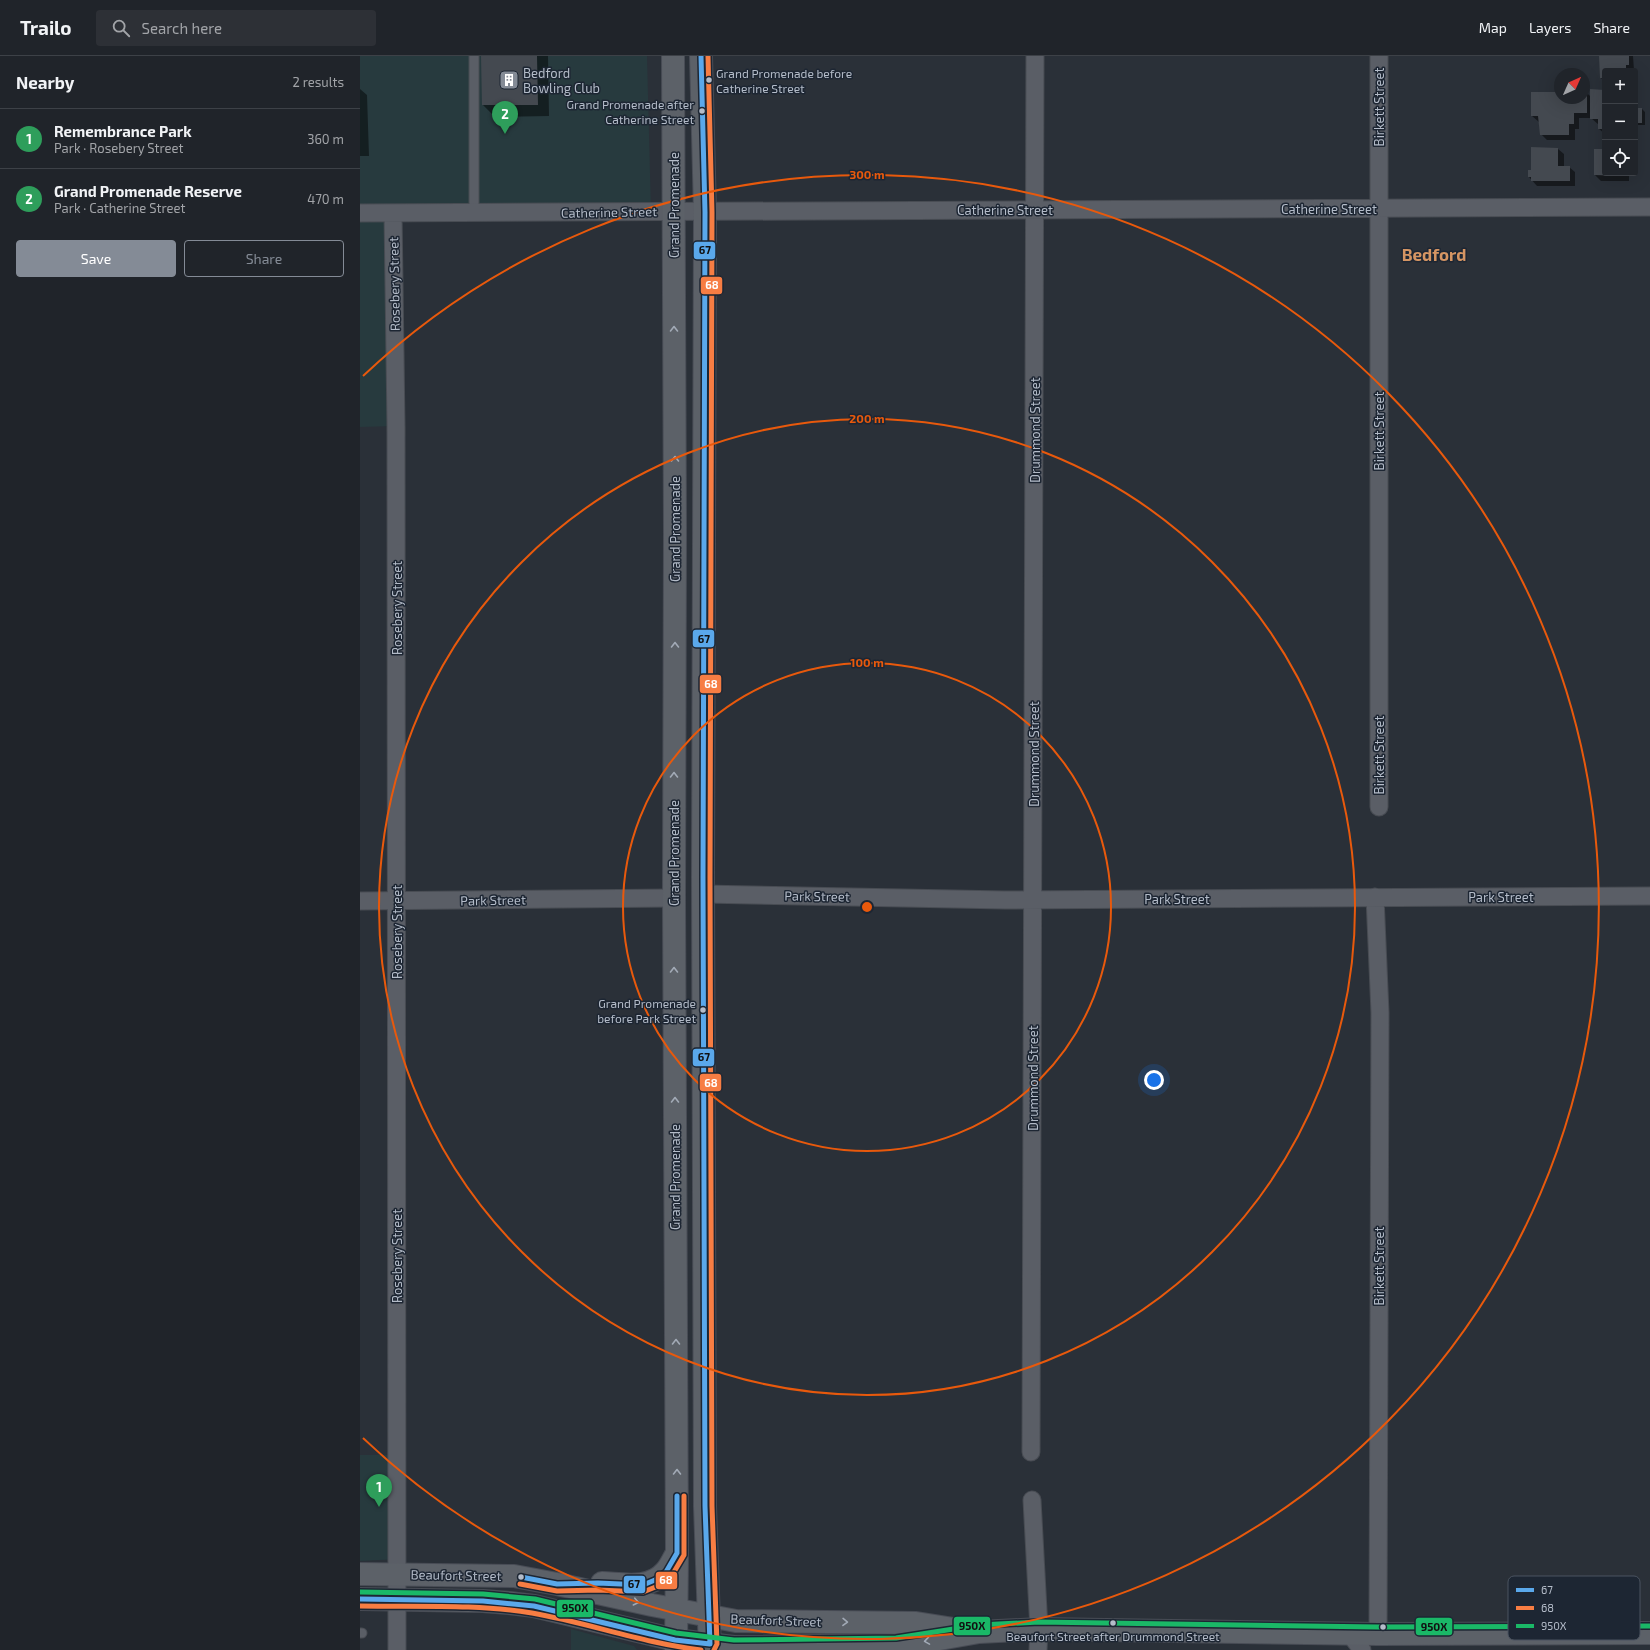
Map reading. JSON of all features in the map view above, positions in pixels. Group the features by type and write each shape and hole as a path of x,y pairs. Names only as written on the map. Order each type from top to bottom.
{"main road":[{"name":"Grand Promenade","path":"673,56 675,540 674,898 677,1553 675,1645"},
{"path":"701,56 705,212 703,894 705,1506 710,1647"},
{"path":"557,1584 598,1583 643,1585 655,1580 666,1572 677,1553"},
{"name":"Beaufort Street","path":"360,1574 514,1576 736,1621 916,1623 1039,1640 1356,1642 1378,1634 1508,1634"},
{"name":"Beaufort Street","path":"360,1599 483,1601 528,1606 675,1645 710,1647 891,1647 979,1632"}],"street":[{"name":"Drummond Street","path":"1032,1452 1035,56"},
{"name":"Birkett Street","path":"1379,56 1379,807"},
{"name":"Catherine Street","path":"360,213 1650,207"},
{"name":"Rosebery Street","path":"393,213 396,426 397,1650"},
{"name":"Park Street","path":"703,894 1033,900 1650,896"},
{"name":"Birkett Street","path":"1375,897 1380,1014 1378,1634"},
{"name":"Park Street","path":"360,902 674,898"},
{"path":"1032,1500 1039,1640"}],"lane":[{"path":"474,56 474,213"}],"green space":[{"path":"360,56 647,56 651,212 393,213 396,426 360,427"},
{"path":"360,1455 398,1455 398,1559 360,1561"},
{"path":"571,1629 634,1646 637,1650 571,1650"}],"building":[{"name":"Bedford Bowling Club","path":"481,56 537,56 538,105 482,105"},
{"path":"1599,56 1629,56 1629,65 1626,65 1626,68 1602,68 1602,78 1600,78"},
{"path":"1590,89 1602,90 1602,129 1598,129 1598,119 1590,119"},
{"path":"1531,92 1554,92 1554,104 1587,104 1587,113 1574,113 1574,124 1569,124 1569,135 1540,135 1538,116 1531,116"},
{"path":"1638,108 1642,108 1642,123 1638,123"},
{"path":"1531,147 1558,148 1558,166 1570,166 1570,181 1531,181 1531,177 1528,177 1528,170 1531,170"},
{"path":"1594,149 1602,149 1602,175 1594,175"}],"transit line":[{"name":"67","path":"360,1599 483,1601 534,1606 675,1640 710,1644 705,1506 703,877 705,212 701,56"},
{"name":"68","path":"708,56 712,212 710,877 712,1506 717,1644 714,1650"},
{"name":"67","path":"521,1577 557,1584 598,1583 643,1585 655,1580 666,1572 677,1553 677,1496"},
{"name":"68","path":"520,1584 557,1591 598,1590 643,1592 658,1586 671,1577 684,1555 684,1496"},
{"name":"950X","path":"360,1592 483,1594 535,1599 676,1633 734,1640 896,1638 979,1625 1039,1622 1378,1627 1508,1627"},
{"name":"68","path":"360,1606 446,1606 511,1610 553,1617 658,1643 701,1650"},
{"name":"950X","path":"1640,1626 1650,1626"}],"place":[{"name":"Bedford Bowling Club","path":"509,80"},
{"name":"Grand Promenade before Catherine Street","path":"709,80"},
{"name":"Grand Promenade after Catherine Street","path":"702,111"},
{"name":"Grand Promenade Reserve","path":"505,134"},
{"name":"Grand Promenade before Park Street","path":"703,1010"},
{"name":"Remembrance Park","path":"379,1507"},
{"name":"Beaufort Street after Drummond Street","path":"1113,1623"}],"district":[{"name":"Bedford","path":"1434,254"}]}
